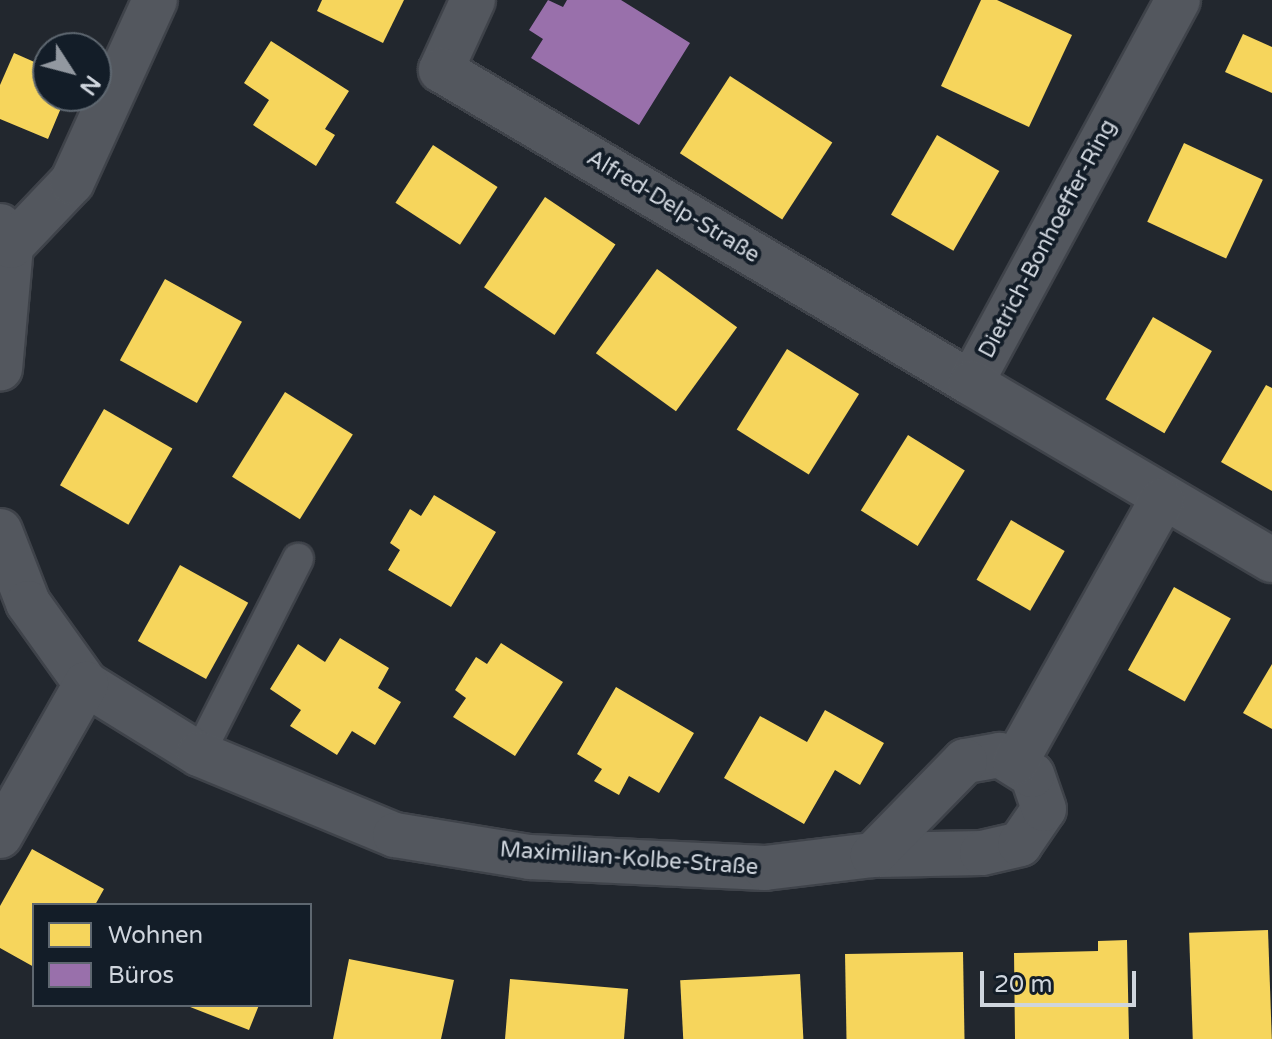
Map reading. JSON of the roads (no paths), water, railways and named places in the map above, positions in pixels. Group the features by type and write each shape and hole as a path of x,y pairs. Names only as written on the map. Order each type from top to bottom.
{"street":[{"path":"0,369 6,236 72,182 155,0"},
{"name":"Alfred-Delp-Straße","path":"473,0 441,70 971,383"},
{"name":"Dietrich-Bonhoeffer-Ring","path":"1178,0 971,383 1162,500 1272,560"},
{"path":"873,855 965,761 1000,755 1015,763 1162,500"},
{"name":"Maximilian-Kolbe-Straße","path":"0,531 28,603 86,684 199,754 395,835 530,857 765,868 873,855 982,853 1020,844 1044,809 1032,775 1015,763"},
{"path":"0,836 86,684"}],"lane":[{"path":"199,754 298,559"}]}
